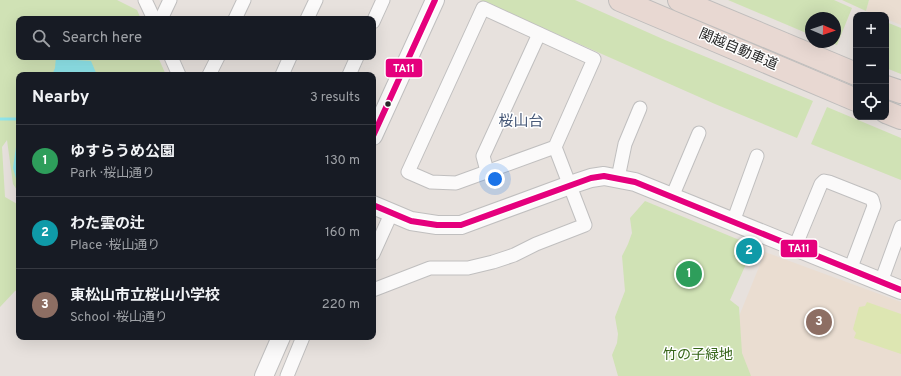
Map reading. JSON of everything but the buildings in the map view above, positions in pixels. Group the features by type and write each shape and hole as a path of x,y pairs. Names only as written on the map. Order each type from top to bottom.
{"highway":[{"name":"関越自動車道","path":"620,0 853,99"},
{"name":"関越自動車道","path":"679,0 853,73"},
{"path":"889,87 901,92"},
{"path":"889,113 901,118"}],"street":[{"path":"146,0 153,16"},
{"path":"162,16 170,0"},
{"path":"236,16 244,0"},
{"path":"308,16 316,0"},
{"path":"376,16 383,0"},
{"path":"376,129 435,0"},
{"path":"376,289 430,268 468,268 492,262 514,255 536,244 585,225 555,147 594,59 483,8 408,172 431,182 456,183 555,147"},
{"path":"487,171 483,156 539,34"},
{"path":"172,60 178,72"},
{"path":"210,72 216,60"},
{"path":"283,72 289,60"},
{"path":"350,72 356,60"},
{"path":"618,178 625,144 640,108"},
{"path":"672,197 699,133"},
{"path":"733,222 757,156"},
{"path":"376,206 391,214 417,222 437,225 461,225 591,178 604,176 618,178 635,182 901,290"},
{"path":"795,247 821,184 824,181 872,199 874,206 850,270"},
{"path":"376,247 391,214"},
{"path":"881,282 901,227"},
{"path":"264,376 281,340"},
{"path":"286,376 302,340"}],"shaded area":[{"path":"869,0 901,0 901,25 889,20 889,12 866,11"},
{"path":"765,252 901,302 901,376 738,376 729,341"}],"green space":[{"path":"0,0 117,0 137,10 140,16 16,16 16,60 159,60 165,72 16,72 16,188 13,184 7,140 2,147 5,197 16,203 16,291 0,307"},
{"path":"480,0 575,0 665,40 813,101 797,138 715,104"},
{"path":"728,0 834,0 852,8 841,35 841,12 805,12 805,32"},
{"path":"842,0 869,0 866,11"},
{"path":"889,23 901,28 901,74 889,69"},
{"path":"827,107 853,118 853,120 858,120 901,138 901,180 811,144"},
{"name":"竹の子緑地","path":"645,201 754,246 730,300 739,307 742,353 751,376 618,376 612,355 617,343 618,334 615,317 625,291 622,256 632,233 630,218"},
{"path":"867,302 901,314 901,354 854,338 856,333 853,329 859,307 865,306"}],"water":[{"path":"56,60 91,61 96,72 53,72"},
{"path":"16,147 16,178 13,168"}],"waterway":[{"path":"0,119 16,119"}],"transit line":[{"name":"TA11","path":"376,129 435,0"},
{"name":"TA11","path":"376,206 411,221 437,225 461,225 591,178 604,176 635,182 901,290"}],"place":[{"name":"わた雲の辻","path":"749,251"},
{"name":"ゆすらうめ公園","path":"689,274"},
{"name":"東松山市立桜山小学校","path":"819,322"}],"district":[{"name":"桜山台","path":"521,122"}]}
